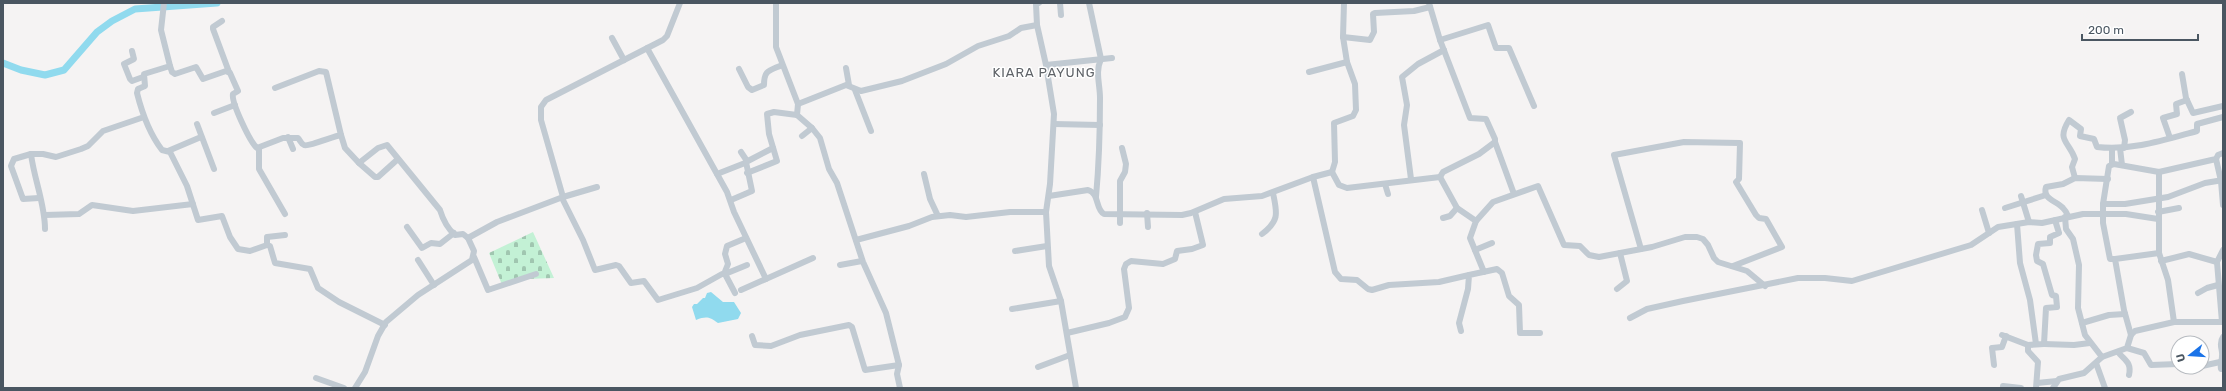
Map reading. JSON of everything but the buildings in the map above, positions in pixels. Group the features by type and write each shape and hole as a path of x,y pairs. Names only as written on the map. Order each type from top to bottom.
{"street":[{"path":"164,3 161,30 172,72 175,74 196,67 203,79 229,72"},
{"path":"680,3 666,38 546,100 540,115 543,129 563,197 584,240 595,270 616,265 619,266 631,283 644,281 658,300 697,288 747,264"},
{"path":"776,3 776,47 798,104 797,115"},
{"path":"1037,3 1037,26 1046,64 1054,124 1049,196 1046,212 1049,266 1061,302 1076,388"},
{"path":"1060,3 1061,15"},
{"path":"1089,3 1101,59 1097,66 1100,96 1100,125 1096,197"},
{"path":"1049,196 1088,190 1092,191 1096,197 1102,213 1182,215 1195,212 1224,199 1262,196 1273,193 1314,177 1332,172 1336,162 1334,124 1355,114 1355,84 1346,62 1343,37 1344,3"},
{"path":"1343,37 1370,40 1374,32 1374,14 1414,11 1429,5 1440,40 1470,118 1486,119 1495,139 1514,194"},
{"path":"222,21 213,27 213,29 229,72 238,91 232,96 235,105 254,146 260,148 288,137 298,138 303,144 307,145 326,138 341,135"},
{"path":"855,90 861,91 918,75 946,64 978,46 1009,36 1021,28 1037,26"},
{"path":"1440,40 1488,26 1496,48 1509,48 1534,106"},
{"path":"612,38 624,60"},
{"path":"647,48 731,200 734,212 766,279"},
{"path":"1410,179 1404,125 1408,105 1402,76 1418,64 1444,50"},
{"path":"132,51 134,59 124,64 132,81 143,77 144,74 170,66"},
{"path":"1046,64 1112,58"},
{"path":"1309,72 1346,62"},
{"path":"739,70 748,87 752,90 764,85 764,77 767,72 782,65"},
{"path":"846,68 850,85 855,90 871,131"},
{"path":"275,88 319,71 326,72 345,148 375,177 398,159"},
{"path":"2182,74 2187,100 2193,113 2223,106"},
{"path":"143,77 145,86 137,91 144,117 161,149 168,151 201,137"},
{"path":"798,104 850,85"},
{"path":"2170,138 2163,118 2177,114 2176,104 2187,100"},
{"path":"214,113 235,105"},
{"path":"747,173 777,161 773,148 767,114 774,112 797,115 812,128 820,138 829,169 837,183 862,260 886,313 899,365 897,374 900,388"},
{"path":"2122,165 2122,148 2125,140 2120,118 2131,112"},
{"path":"39,198 23,199 11,164 16,157 31,154 44,154 56,157 81,150 88,146 104,131 144,117"},
{"path":"2075,178 2072,167 2075,159 2072,150 2066,145 2062,136 2063,129 2069,120 2081,129 2080,136 2094,139 2097,147 2112,149 2137,147 2198,131 2197,124 2223,118"},
{"path":"197,124 214,168"},
{"path":"1054,124 1100,125"},
{"path":"802,136 812,128"},
{"path":"288,137 293,149"},
{"path":"1440,177 1443,172 1479,154 1495,142"},
{"path":"1641,249 1614,155 1684,142 1740,143 1739,179 1736,182 1756,215 1759,218 1766,219 1782,247 1734,266"},
{"path":"359,163 384,144 389,146 440,210 444,221 454,233 463,234 468,238 474,251 474,257 488,290 536,274"},
{"path":"260,148 259,169 285,214"},
{"path":"717,174 746,162 773,148"},
{"path":"1120,222 1120,181 1125,172 1126,164 1122,148"},
{"path":"2112,149 2112,164 2109,166 2103,204 2102,223 2110,259 2159,253"},
{"path":"168,151 180,170 199,220 222,216 230,237 238,249 250,251 267,245"},
{"path":"731,200 752,191 747,173 746,162 741,152"},
{"path":"2112,164 2159,172 2216,159 2218,155 2223,153"},
{"path":"31,154 39,198 45,215 45,229"},
{"path":"2216,159 2222,181 2223,205"},
{"path":"1332,172 1339,185 1347,188 1385,184 1410,179 1440,177"},
{"path":"2159,172 2159,253 2168,280 2174,322"},
{"path":"924,174 930,199 938,216"},
{"path":"1314,177 1335,272 1341,279 1358,280 1368,289 1372,290 1389,285 1431,282 1497,269 1500,270 1509,296 1519,305 1520,333 1540,333"},
{"path":"1440,177 1457,208 1476,221"},
{"path":"2102,357 2084,333 2076,300 2079,265 2073,239 2066,229 2067,217 2064,208 2048,198 2046,195 2046,187 2063,184 2075,178 2108,179"},
{"path":"2103,204 2125,204 2168,197 2205,184 2222,181"},
{"path":"1385,184 1388,194"},
{"path":"1484,272 1470,238 1476,221 1494,202 1539,186 1564,245 1580,246 1584,251 1594,257 1641,249 1685,237 1697,237 1703,239 1718,262 1747,271 1765,286"},
{"path":"468,238 497,222 563,197 597,187"},
{"path":"1262,234 1275,221 1277,211 1273,193"},
{"path":"2005,208 2024,204 2046,195"},
{"path":"2021,196 2029,222"},
{"path":"45,215 79,214 92,205 133,211 193,204"},
{"path":"1442,218 1450,216 1457,208"},
{"path":"2158,212 2179,208"},
{"path":"1982,210 1989,233"},
{"path":"856,240 910,226 921,220 938,216 966,217 1010,212 1046,212"},
{"path":"1067,333 1110,323 1125,317 1129,308 1124,269 1126,264 1131,262 1163,264 1175,259 1177,251 1192,249 1203,244 1195,212"},
{"path":"1147,214 1148,227"},
{"path":"1630,318 1654,308 1807,278 1852,281 1971,245 1998,227 2029,222 2042,223 2067,217 2103,214 2158,219"},
{"path":"2044,344 2046,308 2057,307 2056,296 2052,294 2043,264 2037,261 2036,255 2038,244 2050,244 2050,237 2059,233 2055,220"},
{"path":"2017,224 2020,263 2030,300 2036,344"},
{"path":"407,227 422,248 431,243 440,244 454,233"},
{"path":"285,235 267,237 267,245 271,248 275,263 310,269 318,288 339,302 385,325"},
{"path":"724,274 728,264 725,254 727,246 746,238"},
{"path":"1475,250 1492,243"},
{"path":"1016,251 1047,246"},
{"path":"2127,348 2131,335 2135,331 2174,322 2222,322 2217,262 2223,250"},
{"path":"1617,289 1627,281 1620,253"},
{"path":"2161,261 2189,254 2217,262"},
{"path":"354,388 365,372 378,336 385,325 418,295 469,263 474,257"},
{"path":"741,290 813,258"},
{"path":"2115,259 2125,314 2131,335"},
{"path":"418,260 434,285"},
{"path":"840,265 862,260"},
{"path":"724,274 735,293"},
{"path":"1460,331 1459,323 1468,289 1469,275"},
{"path":"2198,293 2207,288 2218,285"},
{"path":"1012,309 1061,302"},
{"path":"2082,324 2109,316 2125,314"},
{"path":"752,336 755,345 771,346 800,336 849,325 852,327 865,370 899,365"},
{"path":"1994,365 1992,348 2002,347 2004,335 2028,345 2074,345 2090,343"},
{"path":"2210,364 2222,362 2220,343 2223,337"},
{"path":"2028,345 2028,351 2038,362 2036,386 2084,372 2102,357 2127,348 2144,353 2151,365 2170,364"},
{"path":"2118,352 2125,358 2129,375"},
{"path":"1038,367 1070,355"},
{"path":"2096,363 2105,388"},
{"path":"316,378 344,388"},
{"path":"2053,388 2057,381"},
{"path":"2003,386 2021,388"}],"green space":[{"path":"533,232 554,278 525,279 503,287 489,253"}],"water":[{"path":"711,292 723,302 734,302 741,313 738,319 718,323 708,318 696,320 692,307 694,304 697,304 705,298 707,293"}],"waterway":[{"path":"3,63 21,70 45,75 64,70 97,32 112,21 135,9 217,3"}],"district":[{"name":"KIARA PAYUNG","path":"1044,72"}]}
